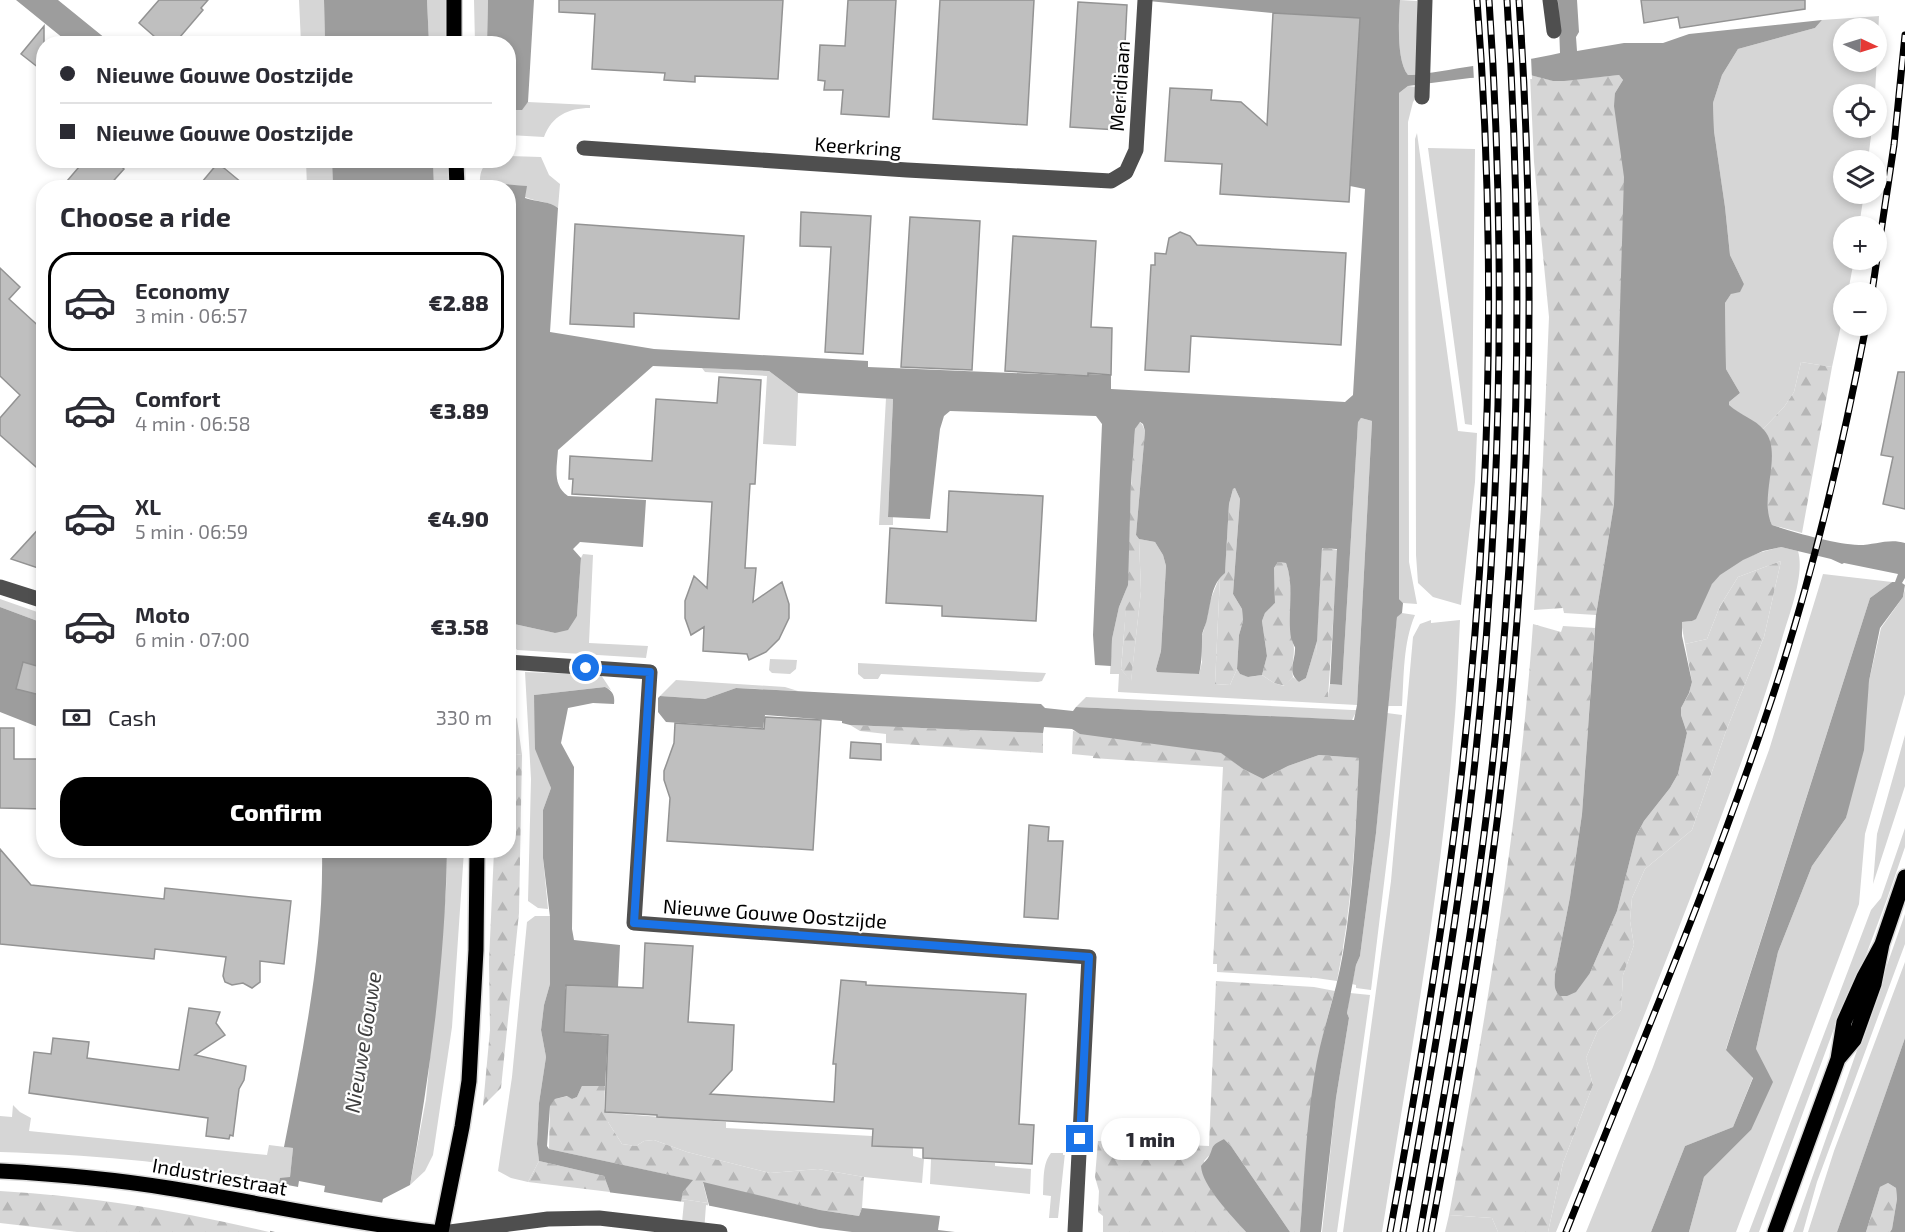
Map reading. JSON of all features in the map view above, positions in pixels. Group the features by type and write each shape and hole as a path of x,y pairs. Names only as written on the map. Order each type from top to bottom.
{"main road":[{"path":"454,0 454,36"},
{"path":"441,1232 469,1082 476,950 477,858"},
{"path":"1775,1232 1838,1059 1844,1022 1882,944 1905,877"},
{"name":"Industriestraat","path":"0,1171 77,1176 167,1188 379,1226 432,1232"}],"street":[{"path":"1422,94 1425,0"},
{"path":"1550,0 1554,31"},
{"name":"Meridiaan","path":"1126,172 1136,150 1145,4"},
{"name":"Keerkring","path":"584,148 1111,181 1126,172"},
{"path":"0,587 36,599"},
{"name":"Nieuwe Gouwe Oostzijde","path":"516,663 650,672 634,923 1089,957 1075,1232"},
{"path":"450,1232 548,1219 599,1218 720,1232"}],"green space":[{"path":"299,0 324,0 325,36 301,36"},
{"path":"427,0 445,0 447,36 429,36"},
{"path":"474,0 488,0 487,36 475,36"},
{"path":"1400,0 1417,1 1417,74 1408,75 1402,60 1399,39"},
{"path":"1879,16 1879,18 1850,18"},
{"path":"1833,19 1833,72 1876,72 1876,84 1833,84 1833,138 1871,138 1869,150 1833,150 1833,204 1862,204 1861,216 1833,216 1833,270 1852,270 1850,282 1833,282 1833,336 1839,336 1832,367 1801,362 1794,392 1784,407 1763,429 1729,406 1729,402 1740,393 1726,369 1725,303 1731,294 1744,284 1730,255 1714,131 1713,103 1722,75 1738,49 1815,28 1822,20"},
{"path":"1530,75 1554,81 1619,75 1623,80 1615,93 1625,177 1614,504 1596,615 1564,613 1563,608 1534,610 1549,317 1534,162"},
{"path":"1408,86 1417,87 1418,95 1413,102 1408,122 1409,562 1417,604 1403,603 1399,599 1399,93"},
{"path":"528,102 590,105 590,108 568,112 556,119 544,137 516,135 516,110 521,110"},
{"path":"1417,133 1458,431 1477,433 1475,482 1461,605 1433,597 1418,583 1416,555 1415,139"},
{"path":"1428,148 1475,149 1472,425 1465,424"},
{"path":"516,156 541,157 549,175 560,184 558,208 525,197 526,186 516,185 516,180 480,180 483,169 516,168"},
{"path":"306,168 332,168 333,180 307,180"},
{"path":"433,168 449,168 450,180 434,180"},
{"path":"1801,362 1832,367 1802,533 1772,525 1768,516 1763,429 1784,407 1794,392"},
{"path":"702,368 769,371 798,393 796,446 763,444 767,376 705,372"},
{"path":"886,398 893,399 888,516 893,517 893,525 879,525"},
{"path":"1361,418 1372,421 1357,705 1118,692 1119,674 1110,674 1112,639 1119,607 1128,585 1121,669 1131,681 1141,591 1139,539 1155,542 1163,555 1166,566 1161,651 1156,669 1199,674 1202,662 1202,636 1210,601 1220,576 1215,684 1230,685 1237,669 1240,674 1249,677 1262,675 1284,686 1293,677 1299,682 1306,678 1317,641 1316,652 1328,697 1330,684 1342,685 1358,421"},
{"path":"1139,422 1145,431 1136,535 1139,539 1141,591 1131,682 1121,669 1135,429"},
{"path":"1235,488 1240,499 1233,594 1242,609 1243,621 1239,635 1237,669 1230,685 1215,684 1220,576 1225,572 1229,504"},
{"path":"1322,547 1338,550 1328,697 1320,697 1316,652"},
{"path":"1781,547 1798,551 1800,561 1798,583 1757,718 1691,897 1615,1088 1556,1232 1548,1232 1563,1163 1593,1085 1586,1058 1598,1030 1621,1010 1623,975 1634,945 1630,921 1632,898 1645,869 1692,830 1726,731 1764,637 1781,561 1738,577 1720,606 1707,639 1685,644 1681,622 1692,621 1712,584 1725,570 1743,559"},
{"path":"583,554 593,555 589,643 648,646 646,658 516,649 516,624 555,633 577,616"},
{"path":"1781,561 1764,637 1726,731 1692,830 1645,869 1632,898 1630,921 1634,945 1623,975 1621,1010 1598,1030 1586,1058 1593,1085 1563,1163 1548,1232 1498,1232 1492,1218 1449,1215 1500,921 1519,772 1533,624 1561,632 1563,626 1595,628 1582,814 1570,897 1555,974 1556,992 1590,973 1617,911 1636,836 1678,774 1687,733 1681,708 1692,682 1685,644 1707,639 1720,606 1738,577"},
{"path":"1278,562 1286,563 1291,590 1293,677 1285,686 1274,683 1262,675 1267,656 1262,621 1265,613 1275,603 1274,568"},
{"path":"1823,574 1892,582 1870,598 1726,1049 1753,1077 1733,1127 1685,1146 1651,1232 1586,1232 1653,1067 1769,750"},
{"path":"1905,589 1905,694 1865,834 1859,904 1736,1232 1689,1232 1704,1177 1751,1130 1756,1049 1778,952 1812,866 1846,818 1869,681 1881,628 1903,597"},
{"path":"0,599 36,612 36,620 0,607"},
{"path":"1402,613 1415,615 1406,648 1402,706 1388,706 1397,616"},
{"path":"1431,620 1431,623 1460,620 1453,738 1440,862 1382,1232 1343,1232 1391,881 1413,637 1420,624"},
{"path":"770,659 797,660 796,669 790,674 772,673 769,670"},
{"path":"858,663 1046,673 1042,681 1038,682 881,674 878,679 864,679 858,674"},
{"path":"525,672 601,675 611,690 605,687 534,695 546,774 551,788 543,810 543,858 548,909 538,908 528,901 531,779"},
{"path":"676,680 785,687 798,691 736,688 705,699 660,696"},
{"path":"1086,697 1357,710 1352,720 1076,707"},
{"path":"1387,713 1402,715 1371,990 1356,988 1356,985 1352,984 1360,956 1376,833"},
{"path":"516,717 517,719 522,755 516,754"},
{"path":"850,725 1043,733 1043,753 886,743 886,734 860,731"},
{"path":"1073,731 1222,753 1243,769 1263,779 1288,766 1319,755 1359,758 1350,898 1337,981 1217,972 1217,964 1213,964 1223,767 1093,758 1093,756 1072,754"},
{"path":"1905,735 1905,786 1873,884 1877,834"},
{"path":"516,754 522,755 519,913 501,1088 483,1106 490,1030 489,961 494,858 516,858"},
{"path":"1905,828 1905,847 1863,963 1839,1015 1759,1232 1749,1232 1871,910 1881,898"},
{"path":"447,858 464,858 452,1027 433,1155 425,1171 410,1185 426,1099 446,891"},
{"path":"1905,914 1905,944 1817,1182 1803,1232 1793,1232"},
{"path":"535,916 550,916 550,984 544,1005 541,1030 546,1057 539,1103 537,1144 539,1161 528,1182 511,1178 498,1171 512,1077 527,922"},
{"path":"1905,962 1905,1038 1837,1232 1808,1232 1834,1151"},
{"path":"1216,981 1314,987 1335,991 1315,1081 1300,1232 1290,1232 1224,1139 1204,1161 1211,1190 1246,1232 1103,1232 1103,1216 1098,1212 1099,1191 1095,1177 1098,1141 1209,1146"},
{"path":"1350,993 1370,995 1337,1232 1322,1232 1336,1098 1349,1018 1347,1013"},
{"path":"582,1086 605,1086 604,1109 608,1113 608,1122 622,1144 636,1146 644,1141 654,1140 687,1152 770,1173 818,1169 864,1177 862,1208 859,1216 820,1210 703,1183 708,1203 681,1199 692,1180 549,1149 550,1105 555,1099 568,1096 572,1099 577,1097"},
{"path":"13,1105 31,1118 29,1131 267,1155 269,1145 293,1148 290,1178 279,1184 176,1165 70,1155 0,1152 0,1116 12,1117"},
{"path":"608,1113 726,1122 726,1128 872,1136 872,1146 913,1148 913,1156 924,1159 922,1183 818,1169 770,1173 687,1152 654,1140 644,1141 636,1146 622,1144 608,1122"},
{"path":"1051,1153 1065,1153 1058,1218 1049,1218 1051,1196 1043,1195 1045,1167"},
{"path":"931,1159 995,1163 995,1166 1031,1169 1030,1194 930,1184"},
{"path":"539,1161 604,1176 610,1192 528,1182"},
{"path":"1888,1183 1896,1188 1897,1199 1892,1229 1890,1232 1866,1232 1880,1187"},
{"path":"0,1191 135,1206 202,1217 269,1232 77,1232 0,1223"},
{"path":"681,1199 708,1203 707,1232 678,1232"},
{"path":"1449,1215 1492,1218 1498,1232 1445,1232"}],"water":[{"path":"16,0 58,0 102,36 60,36"},
{"path":"324,0 427,0 429,36 325,36"},
{"path":"488,0 534,0 528,102 522,110 516,110 516,36 487,36"},
{"path":"1138,0 1400,0 1400,50 1408,75 1560,53 1558,0 1577,0 1579,32 1576,37 1577,51 1624,43 1663,43 1689,34 1822,20 1815,28 1738,49 1722,75 1713,103 1714,131 1730,255 1744,284 1740,292 1731,294 1725,303 1726,369 1740,393 1729,402 1729,405 1760,426 1770,440 1772,463 1768,514 1772,525 1839,543 1865,545 1893,541 1905,543 1905,578 1902,583 1905,585 1903,597 1880,628 1869,681 1864,750 1846,818 1812,866 1778,952 1756,1049 1773,1082 1751,1130 1704,1177 1689,1232 1651,1232 1685,1146 1733,1127 1753,1078 1726,1050 1870,598 1895,582 1898,574 1842,564 1831,559 1781,547 1763,551 1743,560 1720,575 1712,584 1696,619 1682,622 1682,636 1692,682 1681,708 1687,733 1678,774 1636,836 1617,911 1590,973 1576,992 1560,996 1555,989 1555,974 1570,897 1582,814 1596,615 1614,504 1624,177 1614,106 1615,93 1623,80 1619,75 1564,81 1553,81 1530,75 1470,78 1408,86 1399,93 1399,599 1403,603 1402,613 1397,617 1376,833 1360,956 1356,965 1347,1013 1349,1018 1336,1098 1321,1232 1300,1232 1306,1155 1311,1097 1317,1062 1340,969 1347,929 1354,856 1359,758 1319,755 1288,766 1263,779 1243,769 1221,753 1080,734 1072,729 1044,727 1043,733 850,725 842,721 765,715 763,728 666,722 658,712 658,698 660,696 705,699 736,688 1041,704 1045,708 1073,711 1076,707 1354,720 1357,705 1372,421 1361,418 1358,422 1342,685 1330,684 1337,549 1322,548 1317,641 1306,678 1299,682 1292,670 1295,647 1290,629 1290,582 1286,563 1278,562 1274,568 1275,603 1265,613 1262,621 1267,656 1262,675 1248,677 1240,674 1237,669 1239,635 1243,621 1242,609 1233,594 1240,499 1235,488 1229,504 1225,573 1220,577 1212,594 1202,635 1199,674 1157,672 1161,651 1166,566 1163,555 1155,542 1139,539 1136,535 1145,431 1140,422 1135,429 1131,483 1128,585 1119,607 1112,639 1111,666 1095,665 1093,635 1102,424 1096,416 950,411 944,416 940,429 930,519 888,517 893,399 798,393 769,371 653,366 558,450 558,481 563,492 568,496 646,500 643,547 580,542 573,549 581,558 577,616 568,630 555,633 516,624 516,185 527,186 525,198 558,208 550,332 654,349 868,361 868,367 1111,375 1111,389 1345,402 1353,395 1365,189 1350,186 1360,18 1273,13"},
{"path":"332,168 433,168 434,180 333,180"},
{"path":"0,607 36,620 36,726 0,712"},
{"path":"605,687 613,694 614,704 593,703 568,708 561,743 574,767 572,929 574,940 620,945 618,987 569,985 565,987 565,1031 608,1036 605,1086 582,1086 577,1097 572,1099 567,1096 555,1099 550,1106 547,1146 549,1149 693,1180 683,1192 680,1206 610,1232 610,1192 604,1176 539,1161 537,1144 539,1103 546,1057 541,1030 544,1005 550,984 550,917 543,858 543,810 551,788 535,749 534,695"},
{"name":"Nieuwe Gouwe","path":"322,858 447,858 440,977 424,1102 410,1185 383,1199 375,1232 270,1232 280,1178 290,1177 293,1148 284,1147 311,1000 322,888"},
{"path":"1905,1038 1905,1232 1890,1232 1897,1199 1896,1188 1888,1183 1880,1187 1866,1232 1837,1232"},
{"path":"1224,1139 1290,1232 1246,1232 1212,1191 1206,1182 1201,1166 1214,1146"},
{"path":"703,1182 820,1210 859,1216 862,1208 940,1216 938,1230 955,1232 707,1232 709,1205"}],"pier":[{"path":"1531,57 1532,79 1474,81 1473,63"},
{"path":"299,1181 325,1186 324,1192 384,1203 378,1232 275,1232 267,1230 277,1183 298,1187"},
{"path":"607,1192 684,1202 681,1232 607,1232"},
{"path":"706,1205 820,1228 852,1232 704,1232"},
{"path":"1097,1209 1095,1232 1057,1232 1059,1215"}],"building":[{"path":"159,0 208,0 201,8 203,10 181,36 154,36 139,23"},
{"path":"559,0 783,0 778,79 695,76 695,82 664,80 665,73 592,69 595,14 559,12"},
{"path":"848,0 896,0 889,117 841,114 843,90 824,90 825,81 818,80 820,45 845,46"},
{"path":"940,0 1034,0 1027,125 933,119"},
{"path":"1641,0 1805,0 1805,9 1680,28 1678,17 1644,23"},
{"path":"1078,2 1127,5 1122,103 1120,103 1118,130 1070,127"},
{"path":"1273,13 1360,18 1349,202 1220,194 1222,164 1165,161 1170,88 1212,90 1211,100 1241,102 1267,125"},
{"path":"44,26 44,36 36,36 36,66 21,54"},
{"path":"78,168 124,169 114,180 68,180"},
{"path":"214,168 224,168 238,180 204,180"},
{"path":"801,212 871,216 863,354 825,352 831,247 800,246"},
{"path":"910,217 980,221 972,370 901,367"},
{"path":"575,224 744,236 739,319 634,313 634,327 570,324"},
{"path":"1180,232 1190,236 1197,245 1346,253 1341,345 1191,336 1189,372 1145,370 1151,265 1155,265 1155,253 1166,254 1169,238"},
{"path":"1013,236 1096,241 1091,327 1112,328 1111,375 1088,373 1088,376 1005,371"},
{"path":"0,268 20,287 9,299 36,324 36,467 0,435 0,418 20,395 0,376"},
{"path":"1898,372 1905,372 1905,509 1883,504 1893,457 1881,455"},
{"path":"719,377 761,380 755,484 750,484 745,568 756,568 753,602 782,582 789,604 789,618 779,639 766,652 749,660 747,654 703,651 704,627 691,635 685,618 685,601 694,576 707,588 712,502 572,494 573,479 569,479 570,456 652,461 656,399 717,403"},
{"path":"949,491 1043,496 1036,621 942,616 942,606 886,603 890,528 947,532"},
{"path":"36,532 36,567 11,559"},
{"path":"23,662 36,666 36,694 16,689"},
{"path":"765,717 821,720 813,850 667,841 670,798 664,780 664,771 674,743 675,723 764,729"},
{"path":"0,728 14,728 14,759 36,759 36,809 0,808"},
{"path":"851,742 881,744 881,760 850,758"},
{"path":"1029,825 1049,827 1048,841 1063,841 1058,919 1024,917"},
{"path":"0,849 31,885 164,899 165,888 291,901 284,964 260,961 260,982 252,988 243,983 232,985 225,982 223,976 226,957 155,949 154,959 0,944"},
{"path":"645,943 693,946 688,1022 734,1025 732,1070 710,1094 834,1102 836,1064 833,1064 841,980 866,982 866,985 1026,994 1019,1124 1034,1125 1032,1164 923,1158 923,1148 872,1146 873,1129 605,1112 608,1035 564,1032 566,985 643,988"},
{"path":"189,1008 220,1012 216,1023 225,1035 195,1055 246,1066 244,1080 239,1089 233,1136 230,1135 229,1139 206,1136 208,1118 29,1093 34,1052 51,1054 53,1038 89,1042 87,1058 179,1070"}],"railway":[{"path":"1390,1232 1420,1062 1446,891 1461,777 1479,584 1484,487 1488,291 1487,194 1477,0"},
{"path":"1403,1232 1458,900 1482,691 1489,593 1495,494 1499,296 1495,99 1489,0"},
{"path":"1420,1232 1452,1048 1488,802 1510,555 1517,277 1507,0"},
{"path":"1431,1232 1485,910 1502,780 1517,626 1523,536 1529,358 1527,179 1519,0"},
{"path":"1873,282 1894,145 1905,35"},
{"path":"1566,1232 1697,905 1769,707 1812,566 1864,336"}],"route":[{"path":"586,668 650,672 634,923 1089,957 1080,1139"}]}
